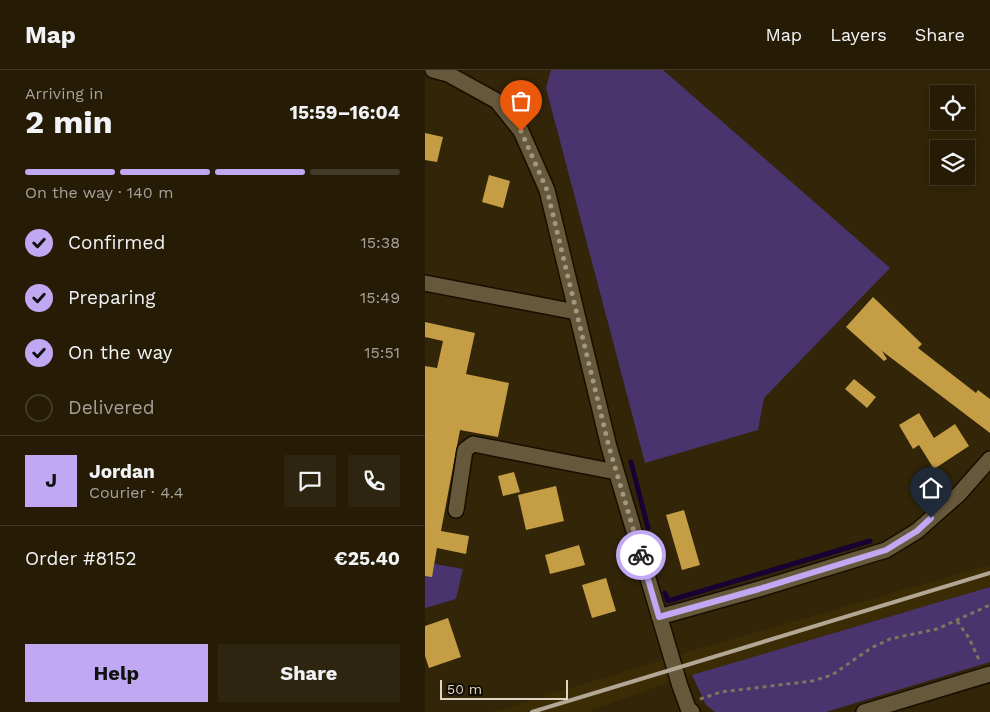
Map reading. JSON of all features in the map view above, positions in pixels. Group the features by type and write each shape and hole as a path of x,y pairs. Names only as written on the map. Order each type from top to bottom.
{"street":[{"path":"433,70 448,74 497,101 521,131 547,190 616,472 686,711"},
{"path":"425,283 576,312"},
{"path":"456,510 465,450 473,444 616,472"},
{"path":"659,617 886,550 917,531 959,494 990,459"},
{"path":"864,712 987,675"}],"path":[{"path":"686,711 704,696 721,692 812,681 831,675 871,648 891,639 937,629 990,605"},
{"path":"957,621 969,638 987,675"}],"shaded area":[{"path":"551,70 663,70 890,268 764,398 758,430 645,463 546,88"},
{"path":"425,562 463,569 456,599 425,608"},
{"path":"990,565 990,587 673,681 587,712 493,712 701,648"},
{"path":"990,587 990,662 826,712 715,712 706,705 692,675"}],"building":[{"path":"425,133 443,137 437,162 425,160"},
{"path":"489,175 510,181 503,208 482,202"},
{"path":"873,297 922,344 918,348 976,393 978,390 990,399 990,433 882,351 887,359 884,361 846,327"},
{"path":"425,322 475,333 466,374 509,383 498,437 460,430 441,531 469,536 466,554 437,548 432,577 425,576 425,366 437,368 443,341 425,337"},
{"path":"854,379 876,397 867,408 845,389"},
{"path":"919,413 934,438 955,424 969,446 934,469 919,445 913,449 899,425"},
{"path":"514,472 520,492 503,496 498,476"},
{"path":"556,486 564,521 526,530 518,495"},
{"path":"684,510 700,565 682,570 666,515"},
{"path":"579,545 585,565 550,574 545,555"},
{"path":"606,578 616,611 592,618 582,585"},
{"path":"448,618 461,657 429,668 425,656 425,626"}],"waterway":[{"path":"631,462 648,528"},
{"path":"665,593 668,601 870,541"}],"railway":[{"path":"532,712 990,573"}],"way so far":[{"path":"521,131 547,190 609,447 641,555"}],"route":[{"path":"641,555 659,617 886,550 917,531 931,518"}]}
